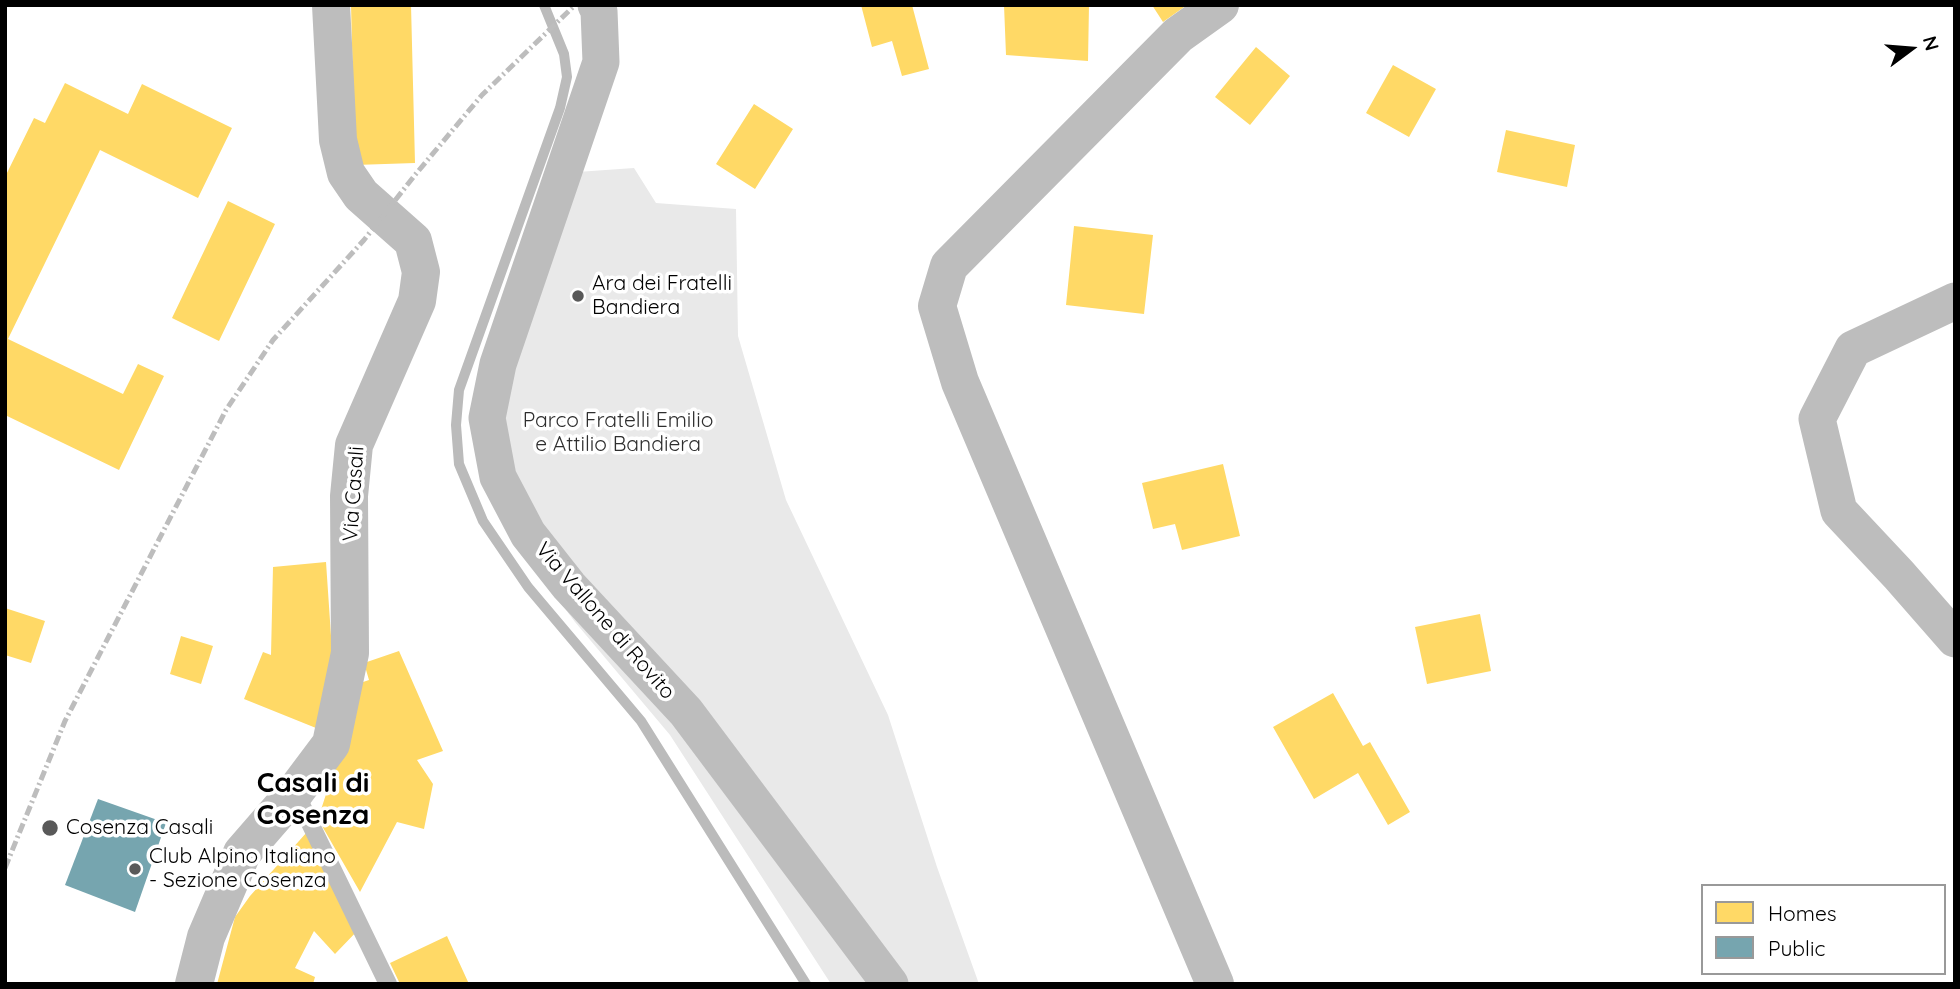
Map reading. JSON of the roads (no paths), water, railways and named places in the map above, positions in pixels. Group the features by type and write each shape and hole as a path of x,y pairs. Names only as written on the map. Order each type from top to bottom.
{"street":[{"name":"Via Casali","path":"194,984 206,937 242,853 295,792 331,744 350,653 349,496 354,445 417,300 421,272 413,241 361,195 346,173 338,140 331,5"},
{"name":"Via Vallone di Rovito","path":"596,5 599,11 601,62 498,364 487,418 498,477 528,534 569,586 686,712 890,984"},
{"path":"1215,984 960,382 937,306 949,265 1178,35 1220,5"},
{"path":"1955,301 1853,349 1817,419 1839,511 1955,639"}],"lane":[{"path":"295,792 388,984"}],"waterway":[{"path":"544,5 564,54 567,77 560,108 459,390 456,425 459,464 483,521 528,587 641,721 806,984"}],"railway":[{"path":"5,868 65,721 226,410 273,340 364,240 482,95 575,5"}],"place":[{"name":"Ara dei Fratelli Bandiera","path":"578,296"},
{"name":"Cosenza Casali","path":"50,828"},
{"name":"Club Alpino Italiano - Sezione Cosenza","path":"135,869"}],"district":[{"name":"Casali di Cosenza","path":"313,800"}],"park label":[{"name":"Parco Fratelli Emilio e Attilio Bandiera","path":"618,433"}]}
